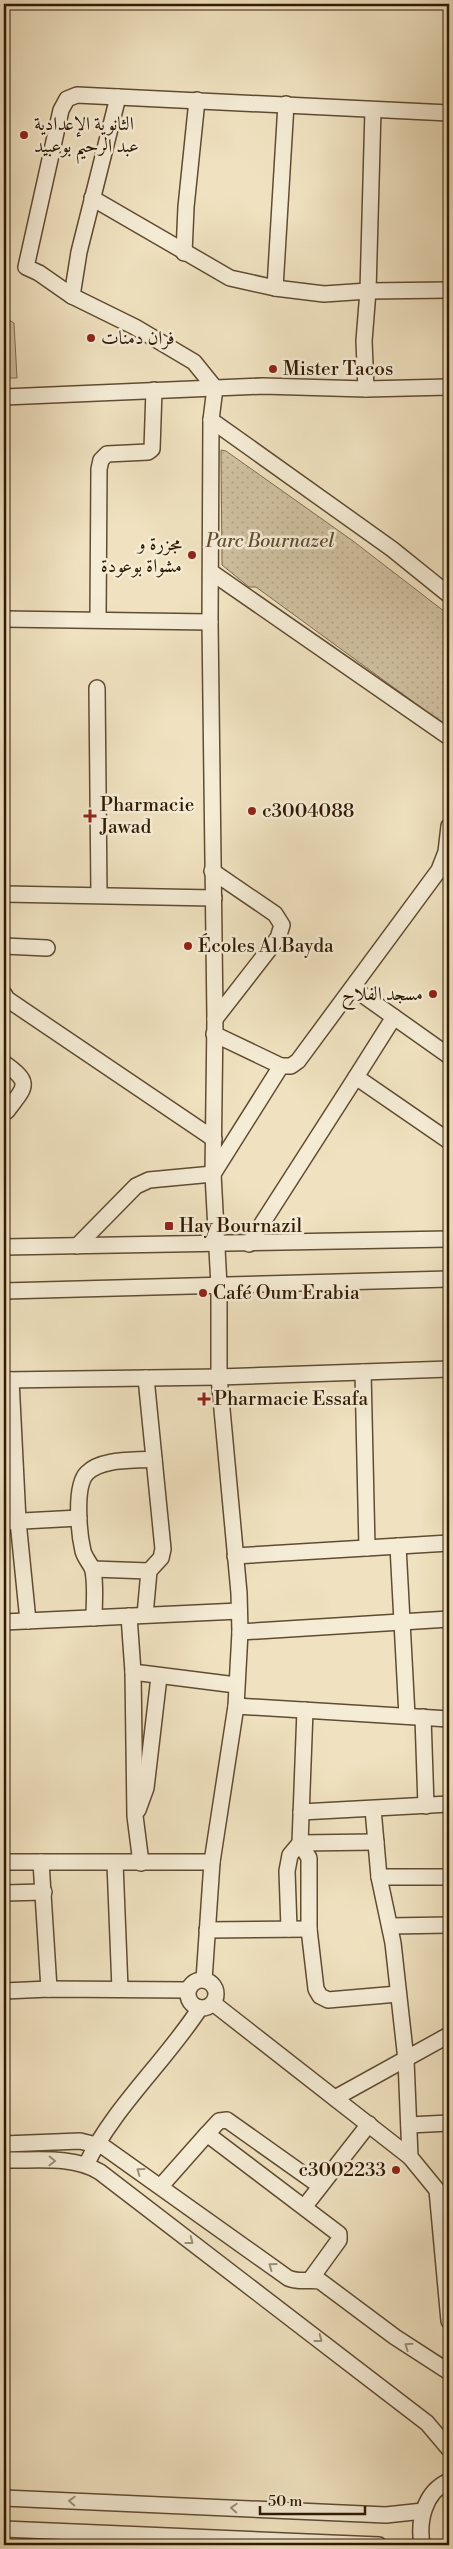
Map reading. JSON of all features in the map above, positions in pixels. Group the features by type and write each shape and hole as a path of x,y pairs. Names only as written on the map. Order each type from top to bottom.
{"street":[{"path":"204,1980 212,1862 236,1706 240,1632 236,1556 220,1377 219,1286 213,1174 215,1026 210,622 211,420 215,388 194,362 136,327 72,296 40,273 26,267 61,110 67,99 77,95 449,113"},
{"path":"72,296 79,252 118,97"},
{"path":"184,253 186,208 197,100"},
{"path":"276,288 286,104"},
{"path":"366,389 364,341 368,291 373,110"},
{"path":"92,198 230,278 276,288 324,294 368,291 449,290"},
{"path":"4,397 263,386 366,389 449,387"},
{"path":"98,619 99,470 101,460 107,454 148,452 152,449 154,444 154,390"},
{"path":"211,420 392,549 449,594"},
{"path":"211,572 449,737"},
{"path":"4,619 210,622"},
{"path":"97,688 100,895"},
{"path":"215,1026 280,1066 291,1066 298,1061 439,870 446,852 449,826"},
{"path":"212,870 275,914 282,925 278,938 215,1026"},
{"path":"4,894 214,898"},
{"path":"4,946 48,948"},
{"path":"353,988 449,1056"},
{"path":"4,994 7,999 159,1104 214,1139"},
{"path":"249,1244 394,1017"},
{"path":"4,1063 21,1075 24,1082 23,1090 5,1111"},
{"path":"213,1174 280,1066"},
{"path":"356,1077 449,1141"},
{"path":"77,1246 136,1186 149,1180 213,1174"},
{"path":"4,1247 449,1239"},
{"path":"4,1291 449,1279"},
{"path":"28,1621 11,1521 8,1380 220,1377 449,1369"},
{"path":"363,1372 367,1548"},
{"path":"145,1615 150,1571 161,1558 163,1549 146,1378"},
{"path":"94,1618 93,1570 86,1561 83,1551 79,1518 81,1481 88,1472 102,1464 154,1459"},
{"path":"11,1521 79,1518"},
{"path":"236,1556 449,1543"},
{"path":"398,1546 407,1716"},
{"path":"93,1570 150,1571"},
{"path":"4,1622 239,1611"},
{"path":"129,1616 133,1672 135,1816 141,1863"},
{"path":"240,1632 449,1619"},
{"path":"133,1672 159,1677 236,1685"},
{"path":"135,1816 146,1788 159,1677"},
{"path":"236,1706 449,1719"},
{"path":"305,1710 300,1843 309,1858 309,1929 316,1989 320,1996 328,2000 398,1994"},
{"path":"423,1717 426,1806"},
{"path":"302,1812 449,1804"},
{"path":"373,1809 379,1877 390,1926 406,2060 410,2157"},
{"path":"289,1929 286,1871 290,1855 300,1843 376,1842"},
{"path":"4,1862 212,1862"},
{"path":"41,1862 50,1989"},
{"path":"115,1862 120,1989"},
{"path":"379,1877 449,1877"},
{"path":"4,1893 44,1892"},
{"path":"390,1926 449,1925"},
{"path":"207,1930 309,1929"},
{"path":"86,2165 96,2144 207,2006 216,1993 215,1988 204,1980 194,1982 188,1990 190,2002 207,2006 335,2098 410,2157 443,2191 449,2312"},
{"path":"4,1991 50,1989 188,1990"},
{"path":"335,2098 449,2035"},
{"path":"161,2186 219,2121 227,2120 320,2186"},
{"path":"409,2125 449,2123"},
{"path":"305,2206 369,2124"},
{"path":"207,2134 305,2206 340,2237 310,2280"},
{"path":"4,2144 80,2141 96,2144 111,2150 288,2278 299,2282 320,2281 394,2337 449,2372"},
{"path":"4,2160 70,2161 86,2165 100,2172 428,2423 449,2449"},
{"path":"422,2545 419,2528 423,2511 432,2495 449,2481"},
{"path":"4,2498 386,2515 423,2511"},
{"path":"4,2529 379,2545"}],"green space":[{"path":"4,317 14,323 17,378 4,378"},
{"name":"Parc Bournazel","path":"221,450 226,451 353,541 449,615 449,728 256,587 249,587 222,565"}],"place":[{"name":"الثانوية الإعدادية عبد الرحيم بوعبيد","path":"24,135"},
{"name":"فران دمنات","path":"91,338"},
{"name":"Mister Tacos","path":"273,369"},
{"name":"مجزرة و مشواة بوعودة","path":"192,555"},
{"name":"c3004088","path":"252,811"},
{"name":"Pharmacie Jawad","path":"90,816"},
{"name":"Écoles Al Bayda","path":"188,946"},
{"name":"مسجد الفلاح","path":"433,994"},
{"name":"Hay Bournazil","path":"169,1226"},
{"name":"Café Oum Erabia","path":"203,1293"},
{"name":"Pharmacie Essafa","path":"204,1399"},
{"name":"c3002233","path":"396,2170"}]}
